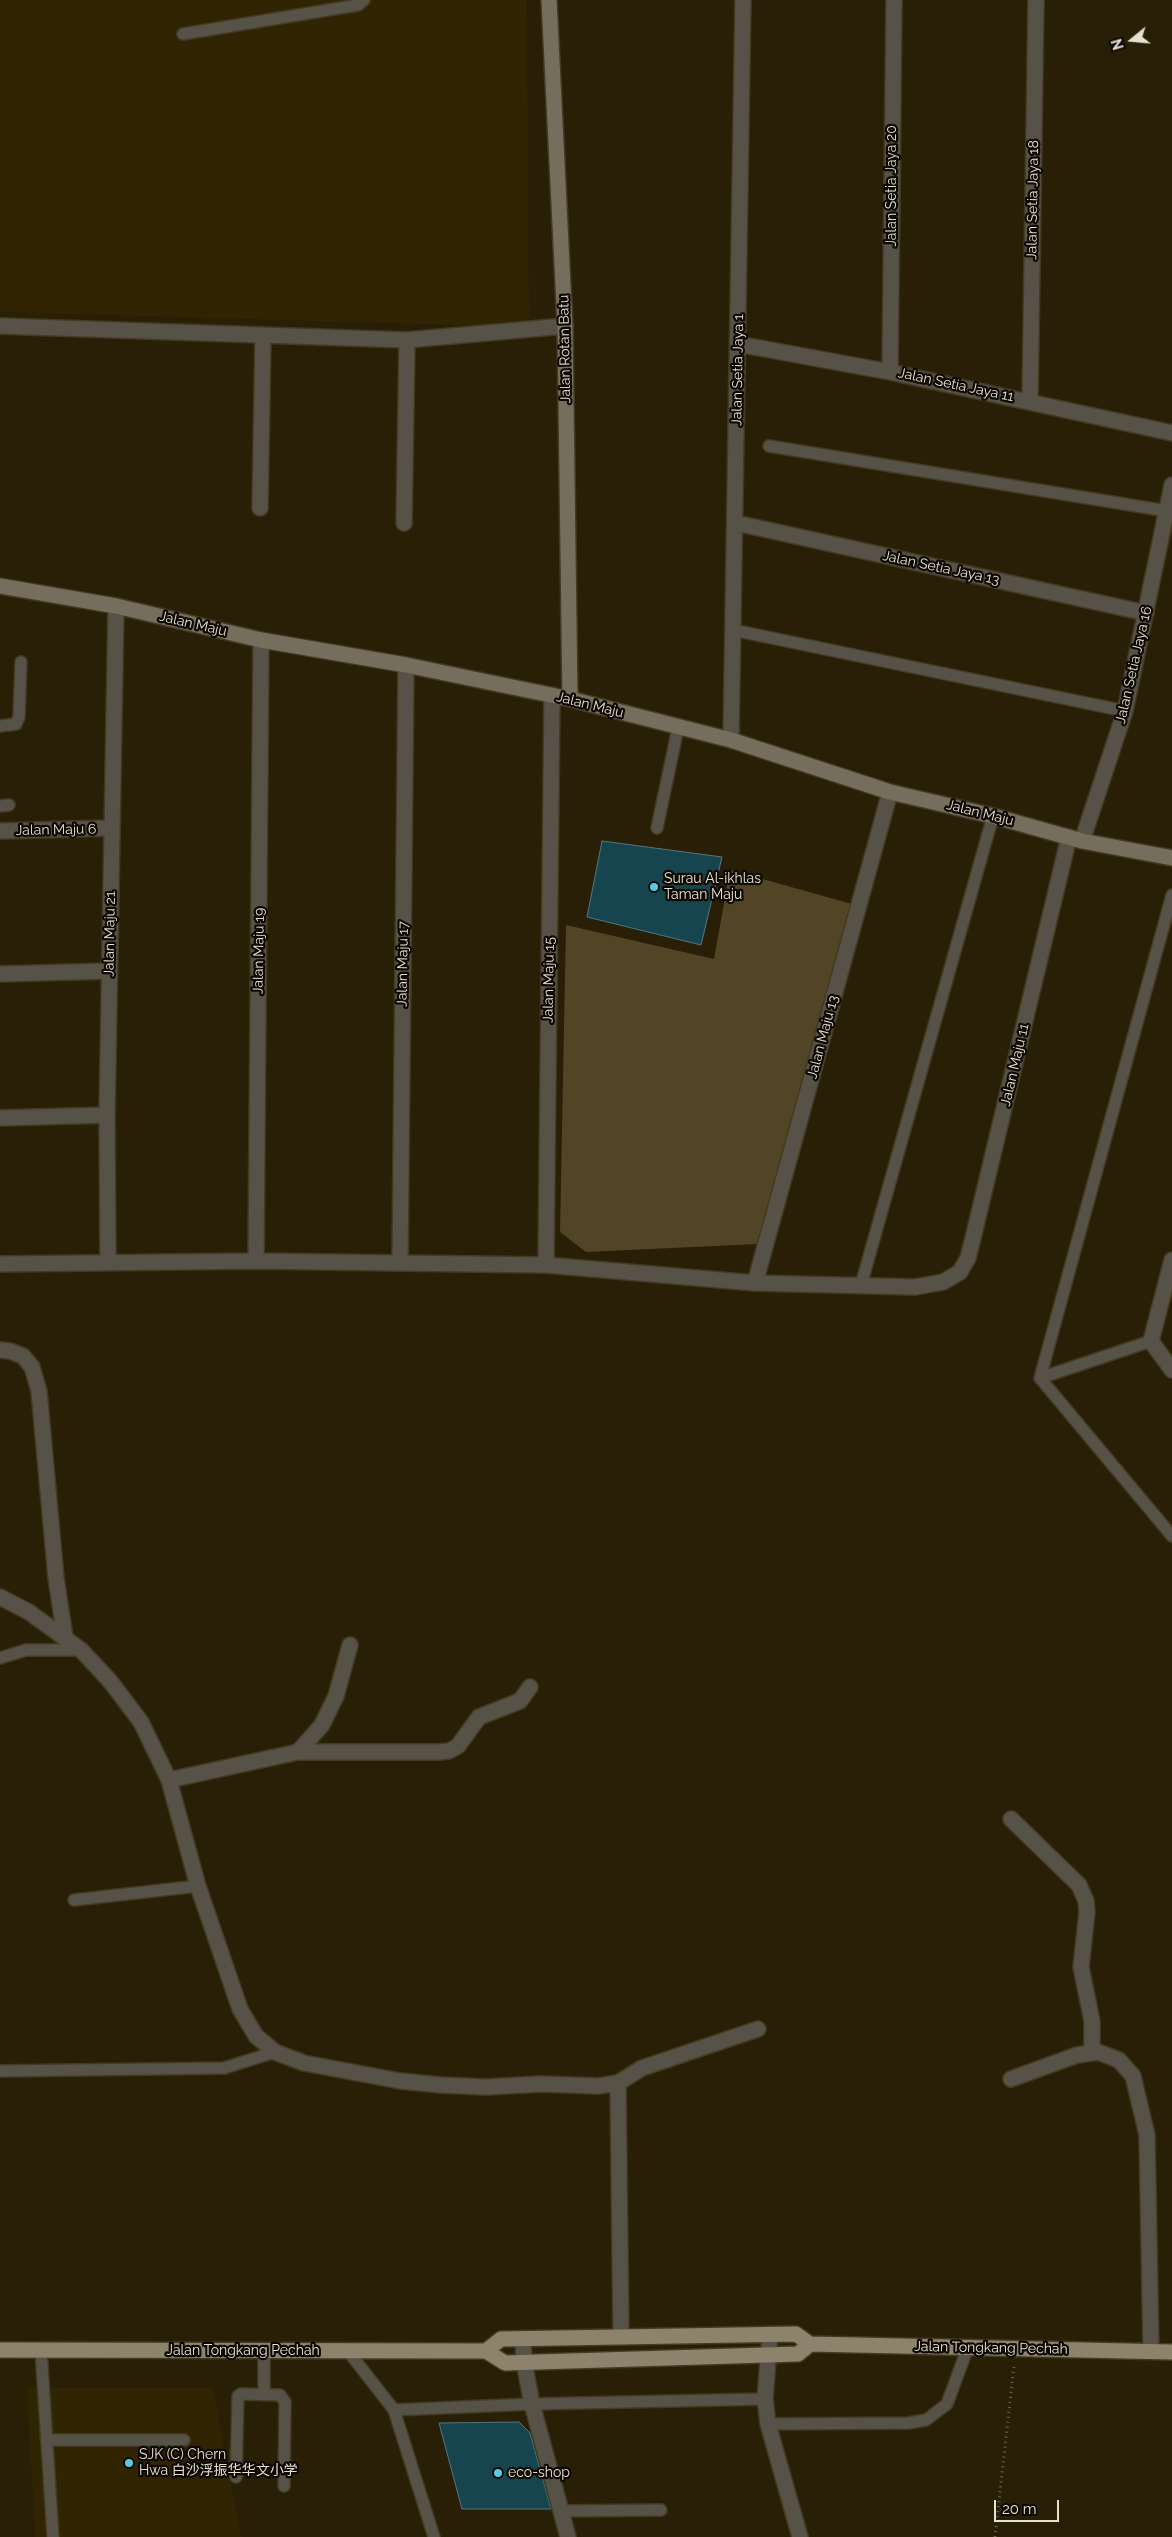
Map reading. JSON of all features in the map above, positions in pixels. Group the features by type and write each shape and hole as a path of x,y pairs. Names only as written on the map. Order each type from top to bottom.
{"main road":[{"name":"Jalan Tongkang Pechah","path":"486,2351 501,2339 796,2334 810,2344 1172,2352"},
{"name":"Jalan Tongkang Pechah","path":"0,2350 486,2351 505,2363 798,2354 810,2344"}],"street":[{"name":"Jalan Rotan Batu","path":"549,0 565,326 570,699"},
{"name":"Jalan Setia Jaya 1","path":"731,740 743,0"},
{"name":"Jalan Setia Jaya 20","path":"890,372 894,0"},
{"name":"Jalan Setia Jaya 18","path":"1030,400 1036,0"},
{"path":"0,326 407,340 565,326"},
{"path":"260,508 263,336"},
{"path":"404,523 407,340"},
{"name":"Jalan Setia Jaya 11","path":"738,344 1030,400 1172,433"},
{"name":"Jalan Setia Jaya 16","path":"1075,839 1125,711 1172,485"},
{"name":"Jalan Setia Jaya 13","path":"736,523 1146,613"},
{"name":"Jalan Maju","path":"0,586 116,606 262,640 406,665 570,699 731,740 890,792 993,816 1075,839 1172,858"},
{"name":"Jalan Maju 21","path":"108,1262 107,1115 116,606"},
{"name":"Jalan Maju 19","path":"256,1261 262,640"},
{"name":"Jalan Maju 17","path":"400,1263 406,665"},
{"name":"Jalan Maju 15","path":"546,1265 552,695"},
{"name":"Jalan Maju 13","path":"755,1283 890,792"},
{"name":"Jalan Maju 6","path":"0,831 111,828"},
{"name":"Jalan Maju 11","path":"861,1285 915,1287 943,1282 960,1272 972,1245 1075,839"},
{"path":"0,974 110,971"},
{"path":"0,1118 107,1115"},
{"path":"1172,1260 1151,1341 1172,1370"},
{"path":"0,1264 256,1261 546,1265 755,1283 861,1285"},
{"path":"0,1350 10,1351 23,1356 32,1367 39,1391 56,1578 65,1637"},
{"path":"0,1597 29,1612 81,1650 110,1681 141,1722 169,1780 198,1886 240,2009 256,2036 275,2052 304,2063 400,2080 441,2085 486,2087 541,2084 598,2086 618,2083 642,2068 758,2029"},
{"path":"298,1752 322,1725 336,1696 350,1645"},
{"path":"169,1780 298,1752 449,1750 458,1746 479,1717 520,1701 530,1687"},
{"path":"1011,1819 1079,1885 1086,1901 1087,1912 1082,1967 1092,2020 1092,2053"},
{"path":"1011,2079 1077,2055 1098,2052 1119,2060 1133,2076 1147,2136 1151,2351"},
{"path":"618,2083 621,2336"},
{"path":"770,2334 765,2399 768,2424 800,2537"},
{"path":"523,2339 524,2362 532,2404 568,2537"}],"lane":[{"path":"183,34 358,4 364,0"},
{"path":"769,446 1167,511"},
{"path":"733,630 1125,711"},
{"path":"0,726 16,724 20,717 20,662"},
{"path":"657,828 678,728"},
{"path":"861,1285 993,816"},
{"path":"1040,1378 1172,895"},
{"path":"1040,1378 1151,1341"},
{"path":"1040,1378 1172,1536"},
{"path":"0,1658 26,1650 81,1650"},
{"path":"74,1900 198,1886"},
{"path":"0,2071 224,2068 275,2052"},
{"path":"768,2424 908,2423 926,2420 947,2404 968,2347"},
{"path":"40,2350 53,2537"},
{"path":"264,2351 264,2395"},
{"path":"348,2352 394,2410 434,2537"},
{"path":"236,2477 236,2400 241,2394 280,2395 285,2402 284,2486"},
{"path":"394,2410 532,2404 765,2399"},
{"path":"46,2440 184,2440"},
{"path":"561,2511 661,2510"}],"path":[{"path":"995,2537 1016,2348"}],"shaded area":[{"path":"0,0 527,0 529,327 0,312"},
{"path":"730,870 852,904 757,1244 586,1252 560,1232 566,925 714,959"},
{"name":"SJK (C) Chern Hwa 白沙浮振华华文小学","path":"27,2388 213,2388 241,2537 35,2537"}],"building":[{"name":"Surau Al-ikhlas Taman Maju","path":"602,841 722,857 701,945 587,917"},
{"name":"eco-shop","path":"519,2422 530,2433 551,2509 462,2509 439,2423"}],"place":[{"name":"Surau Al-ikhlas Taman Maju","path":"654,887"},
{"name":"SJK (C) Chern Hwa 白沙浮振华华文小学","path":"129,2463"},
{"name":"eco-shop","path":"498,2473"}]}
